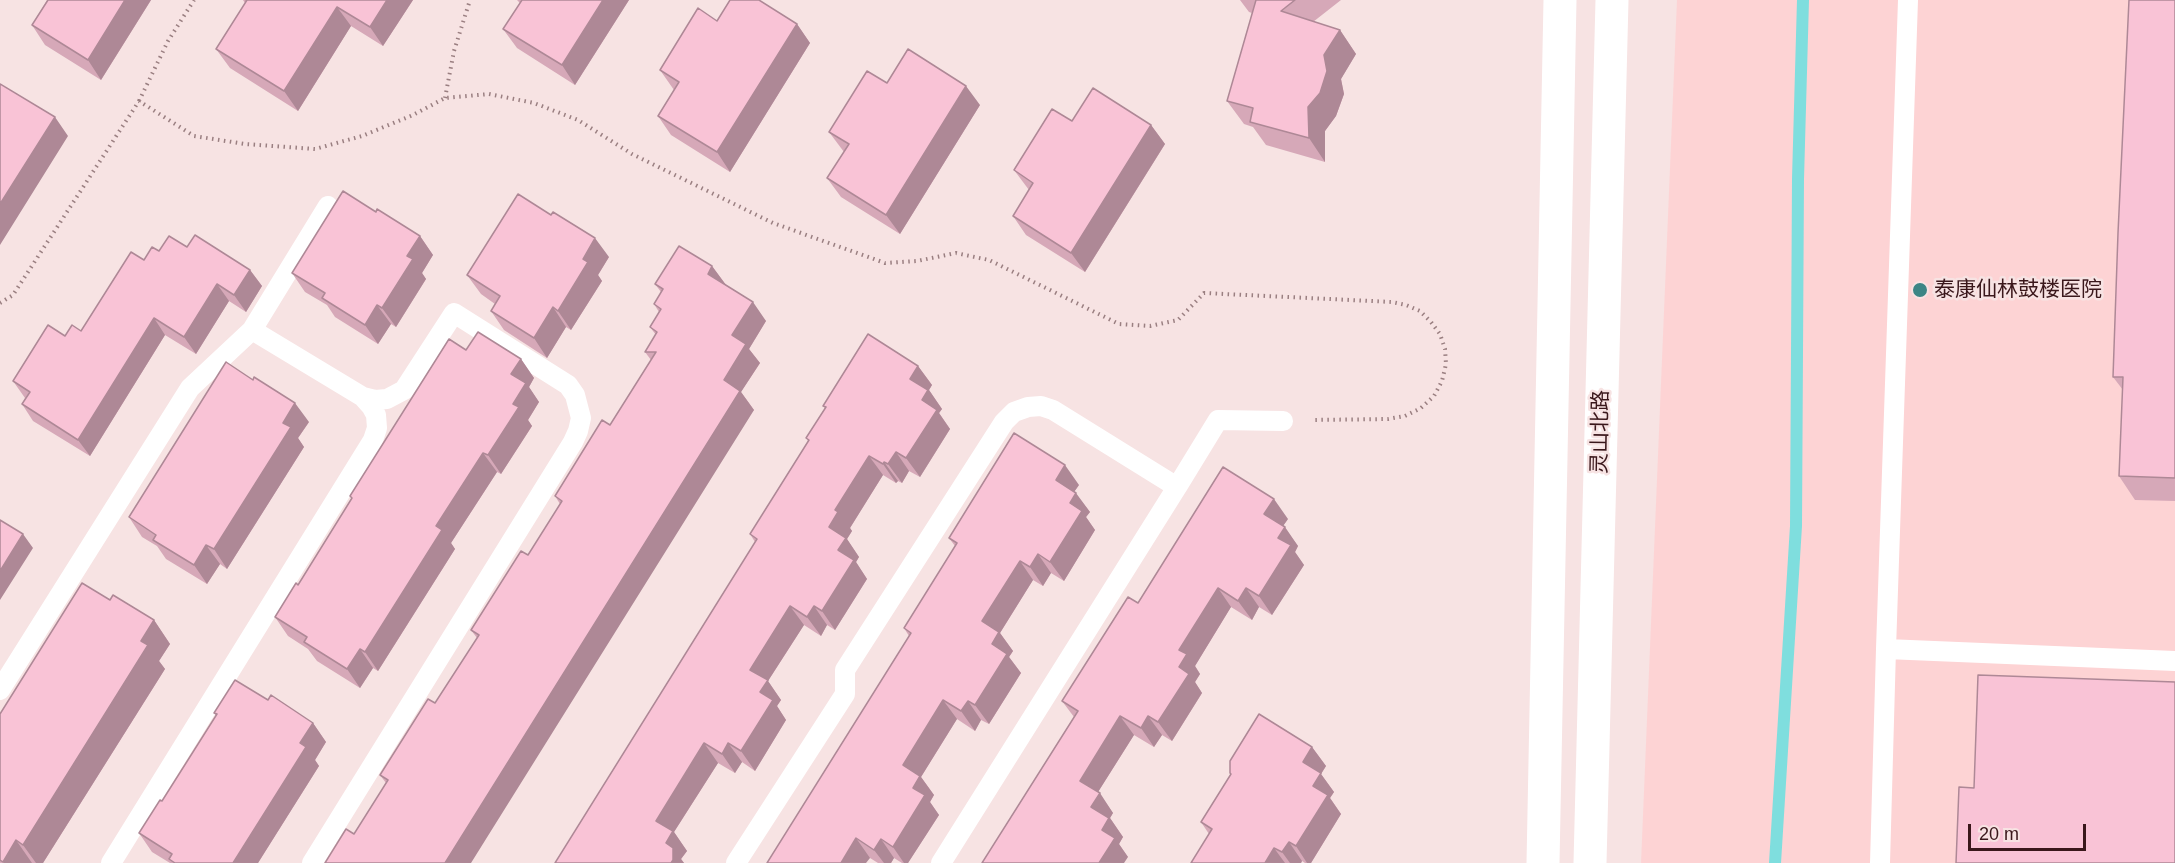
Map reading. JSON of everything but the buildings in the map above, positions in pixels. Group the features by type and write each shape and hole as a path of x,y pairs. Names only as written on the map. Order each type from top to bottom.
{"main road":[{"path":"1543,863 1560,0"},
{"name":"灵山北路","path":"1590,863 1612,0"}],"lane":[{"path":"1881,863 1908,0"},
{"path":"0,690 190,388 252,330 328,206"},
{"path":"252,330 363,397 375,400 387,399 404,390 454,313 568,386 575,395 581,418 573,442 312,863"},
{"path":"111,863 373,440 377,428 376,415 363,397"},
{"path":"736,863 845,694 845,670 1004,422 1014,412 1028,407 1041,406 1053,410 1177,487"},
{"path":"941,863 1218,420 1283,421"},
{"path":"1886,649 2175,661"}],"path":[{"path":"0,303 13,295 139,101 168,41 194,0"},
{"path":"445,98 454,51 470,0"},
{"path":"139,101 194,136 245,144 315,148 362,136 413,115 445,98 489,94 534,103 578,120 632,154 773,223 885,263 917,261 957,253 989,260 1119,324 1150,326 1178,320 1204,293 1392,302 1406,305 1420,312 1440,334 1445,349 1446,364 1442,381 1434,396 1421,408 1405,416 1388,419 1283,421"}],"shaded area":[{"name":"泰康仙林鼓楼医院","path":"1677,0 2175,0 2175,863 1641,863"}],"waterway":[{"path":"1775,863 1796,526 1798,179 1803,0"}],"place":[{"name":"泰康仙林鼓楼医院","path":"1920,290"}]}
